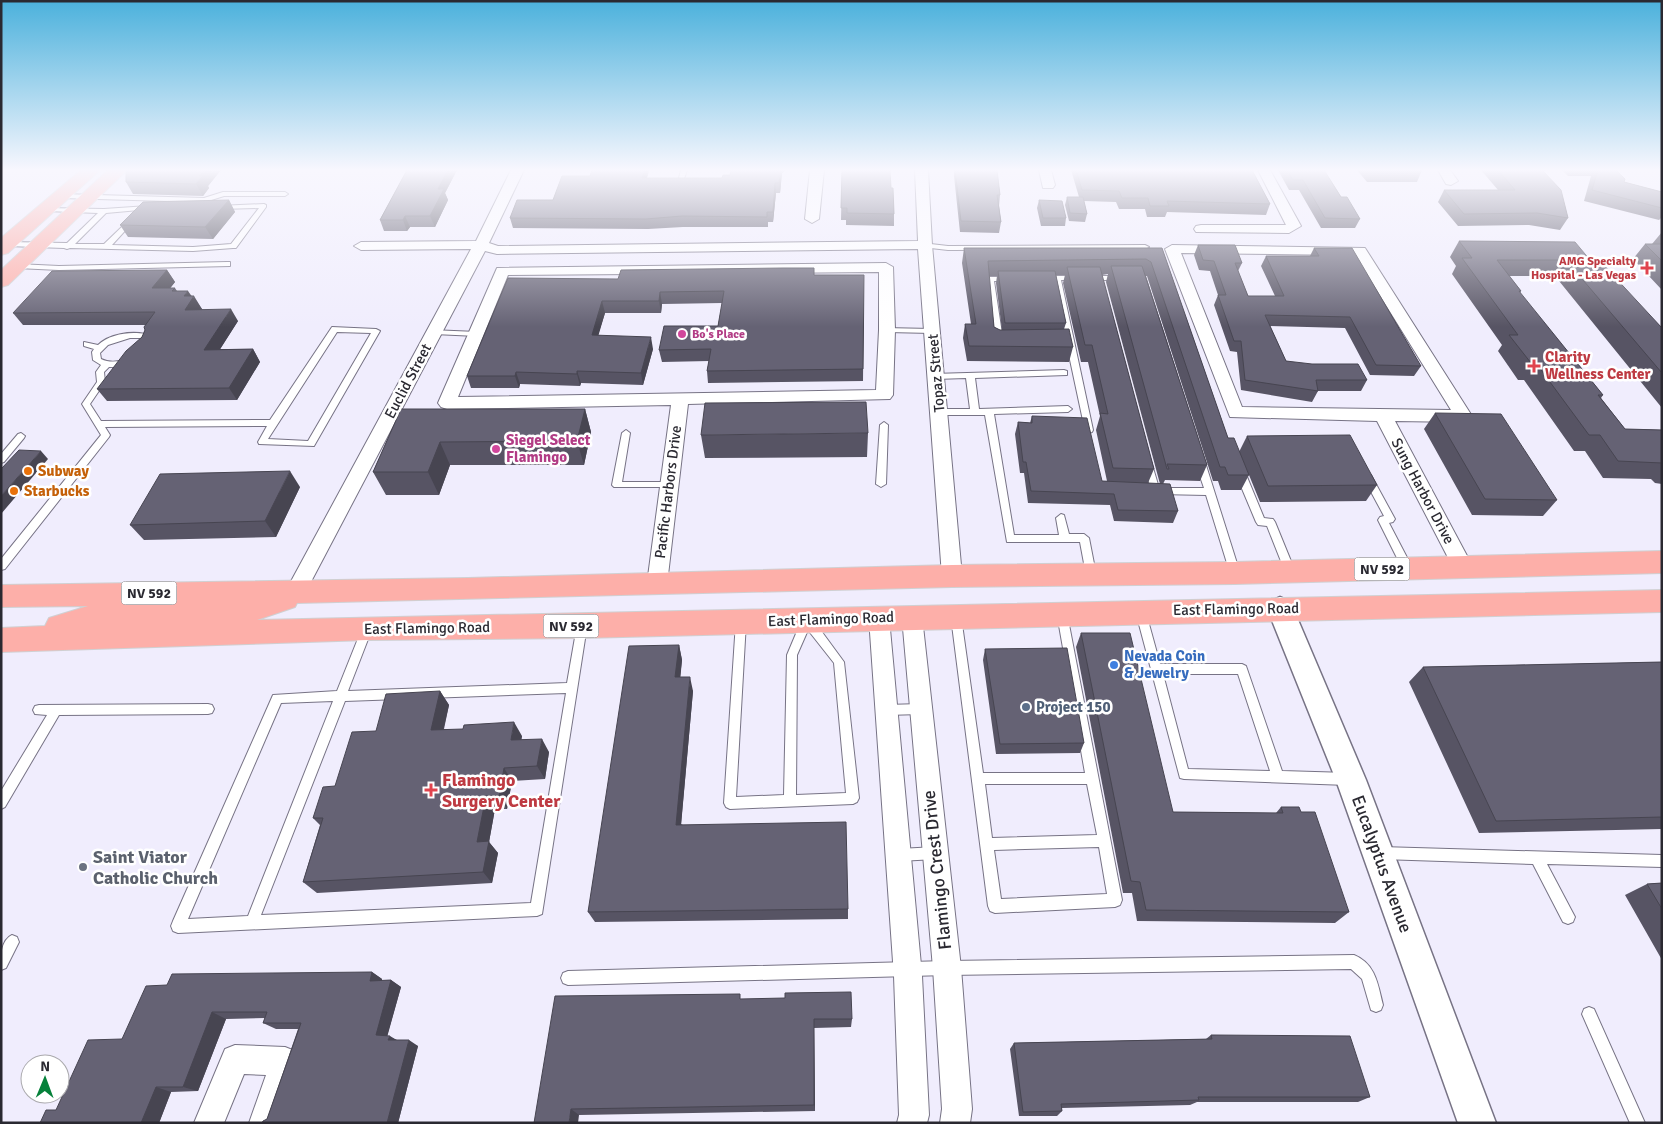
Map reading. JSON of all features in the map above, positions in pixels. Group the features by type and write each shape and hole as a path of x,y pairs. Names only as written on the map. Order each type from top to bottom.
{"main road":[{"path":"4,247 32,222"},
{"path":"1,281 62,222"},
{"name":"NV 592","path":"1,596 494,588 952,576 1235,573 1662,562"},
{"path":"1280,608 1300,592 1313,589 1448,583 1464,576 1463,567"},
{"path":"1062,614 1067,608 1081,602 1101,599 1227,590 1238,583 1235,573"},
{"path":"243,632 276,618 315,611 405,609 454,605 473,600 494,588"},
{"path":"33,638 64,624 86,618 244,612 277,602 296,591"},
{"name":"East Flamingo Road","path":"1,640 368,628 582,626 1280,608 1662,601"}],"street":[{"name":"Euclid Street","path":"296,591 491,222"},
{"name":"Topaz Street","path":"924,222 952,576"},
{"path":"1201,229 1289,229 1294,226 1292,222"},
{"path":"361,246 480,245 497,250 925,245"},
{"path":"1172,249 1360,250 1463,416 1383,415 1236,414 1172,249"},
{"path":"886,267 887,330 884,395 447,403 502,271 886,267"},
{"name":"Pacific Harbors Drive","path":"657,584 680,399"},
{"name":"Sung Harbor Drive","path":"1383,415 1463,567"},
{"name":"Eucalyptus Avenue","path":"1280,608 1351,780 1477,1123"},
{"name":"Flamingo Crest Drive","path":"912,617 947,968 956,1109 955,1123"},
{"path":"879,618 907,969 914,1114 912,1123"},
{"path":"209,1123 235,1059 285,1061 264,1123"}],"lane":[{"path":"67,247 92,222"},
{"path":"106,247 130,222"},
{"path":"4,247 193,249 234,246 252,222"},
{"path":"925,245 948,248 1145,247"},
{"path":"17,266 59,268 227,264"},
{"path":"1038,278 1134,278"},
{"path":"1057,278 1066,339 1092,442"},
{"path":"1100,278 1103,288"},
{"path":"1006,340 998,340 990,279 1019,279"},
{"path":"335,329 376,331 311,444 262,442 273,423 335,329"},
{"path":"887,330 932,331"},
{"path":"434,332 477,334"},
{"path":"129,335 142,336 148,342 147,347 138,356 123,363 106,364 96,360 95,356 100,348 112,339 129,335"},
{"path":"87,344 100,348"},
{"path":"1,566 106,435 86,404 101,382 100,372 106,364"},
{"path":"936,376 1064,372"},
{"path":"970,375 975,412"},
{"path":"939,412 1068,409"},
{"path":"989,411 1010,539 1084,538 1091,574"},
{"path":"99,424 273,423"},
{"path":"882,484 884,425"},
{"path":"626,433 617,485 670,485"},
{"path":"1,460 21,436"},
{"path":"1145,452 1150,490 1209,492"},
{"path":"1197,455 1235,573"},
{"path":"1237,463 1260,522 1270,522 1290,571"},
{"path":"1363,467 1390,519 1383,520 1408,569"},
{"path":"1061,518 1065,539"},
{"path":"1141,612 1184,774 1351,780"},
{"path":"956,617 995,906 1115,900 1062,614"},
{"path":"741,622 730,803 853,798 840,662 808,620 792,655 790,800"},
{"path":"573,688 342,694 277,698 178,926 537,909 573,688 582,626"},
{"path":"252,922 368,628"},
{"path":"1155,669 1242,669 1278,777"},
{"path":"39,710 208,709"},
{"path":"886,710 921,709"},
{"path":"1,803 56,710"},
{"path":"978,780 1092,778"},
{"path":"987,844 1104,841"},
{"path":"898,855 936,853"},
{"path":"1378,853 1662,861"},
{"path":"1537,858 1568,917"},
{"path":"1,963 12,942"},
{"path":"568,978 947,968 1354,962 1368,975 1376,1005"},
{"path":"1589,1014 1638,1123"}],"building":[{"path":"123,222 209,222 205,227 120,225"},
{"path":"1459,241 1575,242 1590,260 1599,260 1662,328 1662,373 1566,260 1497,260 1521,291 1519,291 1603,395 1598,395 1625,429 1662,430 1662,463 1618,461 1600,435 1589,435 1536,363 1531,363 1509,335 1518,335 1462,258 1472,258"},
{"path":"1645,244 1662,244 1662,261"},
{"path":"1198,245 1235,245 1242,263 1235,263 1248,296 1284,296 1266,256 1319,256 1314,248 1352,248 1421,366 1376,365 1350,317 1265,315 1286,361 1312,364 1358,364 1367,380 1316,380 1318,391 1245,380 1241,341 1234,341 1218,295 1226,295 1214,261 1203,260"},
{"path":"964,248 1162,248 1228,438 1234,438 1249,475 1228,475 1225,467 1220,467 1151,262 1146,259 988,261 994,327 1000,330 1069,329 1073,347 969,346 965,324 976,324"},
{"path":"1111,266 1142,266 1207,465 1167,464 1169,469 1167,469"},
{"path":"1067,267 1100,267 1154,469 1113,468 1100,413 1108,414 1092,345 1085,345"},
{"path":"814,268 814,275 864,275 863,369 707,371 711,349 659,350 664,326 718,326 724,291 660,292 659,301 602,301 592,335 651,337 641,373 577,371 577,374 516,372 515,376 467,376 508,278 618,279 621,270"},
{"path":"167,270 152,288 175,288 172,291 188,291 184,296 194,296 185,310 231,309 204,350 253,349 229,388 97,389 126,351 142,337 145,330 144,327 155,312 13,313 52,271"},
{"path":"998,271 1055,271 1066,323 1005,323"},
{"path":"866,402 868,433 701,435 705,403"},
{"path":"401,409 585,409 577,441 440,442 428,472 373,472"},
{"path":"1435,413 1501,414 1557,500 1485,499"},
{"path":"1032,416 1087,418 1102,481 1170,484 1178,511 1118,510 1114,494 1031,491 1026,462 1023,462 1018,422 1032,423"},
{"path":"1350,435 1377,485 1268,486 1247,436"},
{"path":"19,450 41,451 1,496 1,469"},
{"path":"290,471 265,521 130,525 160,474"},
{"path":"1081,633 1130,633 1173,812 1283,813 1281,807 1299,807 1301,812 1315,812 1349,912 1146,910 1140,882 1131,881"},
{"path":"679,645 675,677 690,677 676,825 846,822 848,909 588,912 629,646"},
{"name":"Project 150","path":"1067,648 1084,743 1000,744 985,649"},
{"path":"1662,662 1662,817 1496,821 1423,667"},
{"name":"Flamingo Surgery Center","path":"440,691 431,730 463,729 464,725 514,722 511,740 542,739 537,766 504,768 499,796 486,796 477,842 489,841 483,872 303,882 323,818 313,818 323,787 335,786 352,732 376,731 386,694"},
{"path":"1662,883 1662,909 1647,884"},
{"path":"372,972 370,981 391,980 376,1035 390,1036 388,1040 409,1040 387,1123 262,1123 267,1119 301,1023 263,1023 267,1012 212,1012 183,1087 156,1087 141,1123 40,1123 46,1110 56,1110 59,1104 70,1104 70,1079 88,1040 122,1039 146,986 167,985 172,974"},
{"path":"851,992 852,1019 814,1019 814,1105 571,1109 569,1123 534,1123 555,996 740,994 740,999 785,998 785,993"},
{"path":"1211,1035 1350,1036 1370,1097 1198,1097 1199,1100 1061,1104 1062,1111 1023,1112 1014,1043 1212,1039"}],"place":[{"name":"AMG Specialty Hospital - Las Vegas","path":"1647,268"},
{"name":"Bo's Place","path":"682,334"},
{"name":"Clarity Wellness Center","path":"1534,366"},
{"name":"Siegel Select Flamingo","path":"496,449"},
{"name":"Subway","path":"28,471"},
{"name":"Starbucks","path":"14,491"},
{"name":"Nevada Coin & Jewelry","path":"1114,665"},
{"name":"Project 150","path":"1026,707"},
{"name":"Flamingo Surgery Center","path":"431,790"},
{"name":"Saint Viator Catholic Church","path":"83,867"}]}
